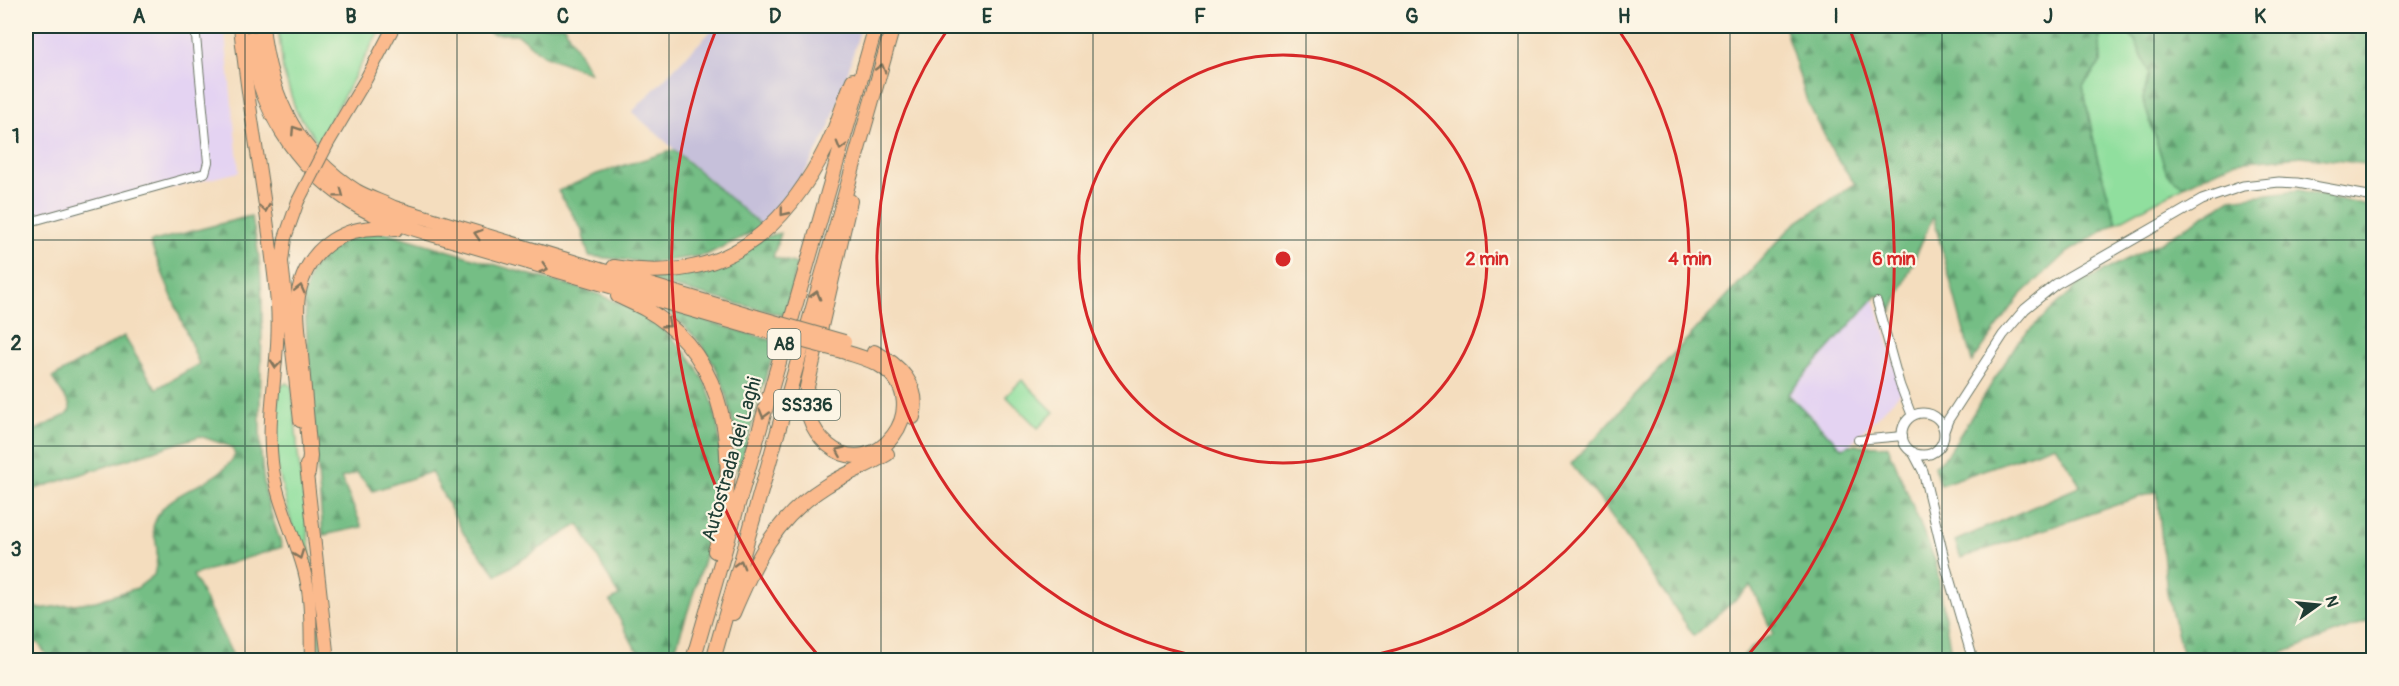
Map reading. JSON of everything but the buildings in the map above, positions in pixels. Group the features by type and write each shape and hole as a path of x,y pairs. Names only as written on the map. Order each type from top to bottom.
{"highway":[{"path":"240,26 249,106 270,236 277,306 278,341 270,425 272,462 280,502 305,572 311,660"},
{"path":"262,26 271,79 279,102 294,130 332,172 357,191 394,208 754,322"},
{"path":"277,306 287,231 298,201 394,26"},
{"name":"Autostrada dei Laghi","path":"713,660 893,26"},
{"path":"534,251 628,270 664,272 721,260 737,252 779,218 807,183 829,142 845,98 876,27"},
{"name":"Autostrada dei Laghi","path":"693,660 876,27"},
{"path":"250,32 252,55 268,108 284,137 300,158 323,181 351,202 388,220 578,278 881,356 903,371 910,383 914,398 914,412 909,427 900,441 889,453 827,485 802,502 783,520 760,552 713,660"},
{"name":"SS336","path":"843,347 883,367 895,377 904,399 903,418 893,436 871,453 858,456 844,454 819,437 810,424 807,406 807,387 850,209 853,165"},
{"path":"308,472 310,456 297,306 308,267 322,249 332,241 356,230 380,227 428,233"},
{"path":"282,262 328,660"},
{"path":"578,278 640,306 667,323 694,352 704,368 720,407 724,425 727,467 724,514 709,574 693,660"},
{"path":"310,624 317,660"}],"street":[{"path":"26,223 205,173 208,162 195,26"},
{"path":"1925,481 1932,453 1942,444 1944,431 1958,405 2003,335 2025,309 2056,284 2207,198 2243,186 2279,182 2297,183 2373,196"},
{"path":"1877,302 1900,385 1912,416"},
{"path":"1931,415 1950,410 1958,405"},
{"path":"1932,453 1922,455 1908,448 1903,436 1904,427 1912,416 1923,413 1931,415 1941,423 1944,431"},
{"path":"1858,440 1903,436"},
{"path":"1913,452 1925,481 1947,571 1973,660"}],"shaded area":[{"path":"26,26 224,26 239,172 26,222"},
{"path":"716,26 861,26 843,89 827,133 791,197 763,227 632,112"},
{"path":"1874,298 1903,390 1849,445 1842,448 1787,394"}],"green space":[{"path":"278,26 382,26 318,143 296,111 283,70"},
{"path":"478,26 564,26 590,73 543,55 517,34 493,34"},
{"path":"1805,26 2101,26 2099,28 2101,62 2083,86 2096,153 2116,223 2065,254 2020,296 1972,362 1933,216 1892,312 1878,294 1788,394 1842,448 1849,445 1888,446 1936,563 1952,660 1740,660 1750,648 1773,634 1751,586 1694,636 1602,502 1571,464 1793,225 1855,184 1833,152 1807,101 1785,29"},
{"path":"2101,26 2124,26 2136,42 2149,73 2143,100 2167,174 2184,186 2116,223 2096,153 2083,86 2101,62 2099,28"},
{"path":"2124,26 2371,26 2374,37 2373,165 2302,156 2235,162 2184,186 2167,174 2143,99 2149,73 2136,42"},
{"path":"674,150 763,227 706,255 651,263 589,256 581,228 558,191 597,174"},
{"path":"2299,190 2373,207 2373,619 2277,655 2278,660 2184,660 2167,593 2157,491 1961,558 1955,541 2081,486 2055,445 1940,485 1934,467 1948,454 2019,340 2080,283 2167,239 2231,199"},
{"path":"251,216 258,250 261,284 261,456 265,490 282,547 193,575 235,660 50,660 38,643 26,641 26,601 39,609 96,601 137,588 154,575 157,550 153,529 160,512 169,502 205,482 227,466 235,455 232,447 200,436 26,492 26,435 66,415 70,410 70,405 52,378 124,336 156,389 199,364 150,242"},
{"path":"375,229 605,297 636,312 663,330 684,350 700,374 712,399 718,428 720,460 715,515 705,557 672,660 649,660 635,648 610,601 619,596 579,524 497,575 464,534 431,472 373,491 357,473 341,478 362,527 323,535 304,296 311,271 330,247"},
{"path":"781,233 773,257 797,264 785,316 639,278 671,277 711,267 750,245"},
{"path":"665,309 778,342 760,394 738,477 731,414 717,370 700,343"},
{"path":"1022,380 1054,412 1038,428 1006,396"},
{"path":"286,383 292,386 323,660 321,660 313,611 277,465 275,430 279,388"}]}
